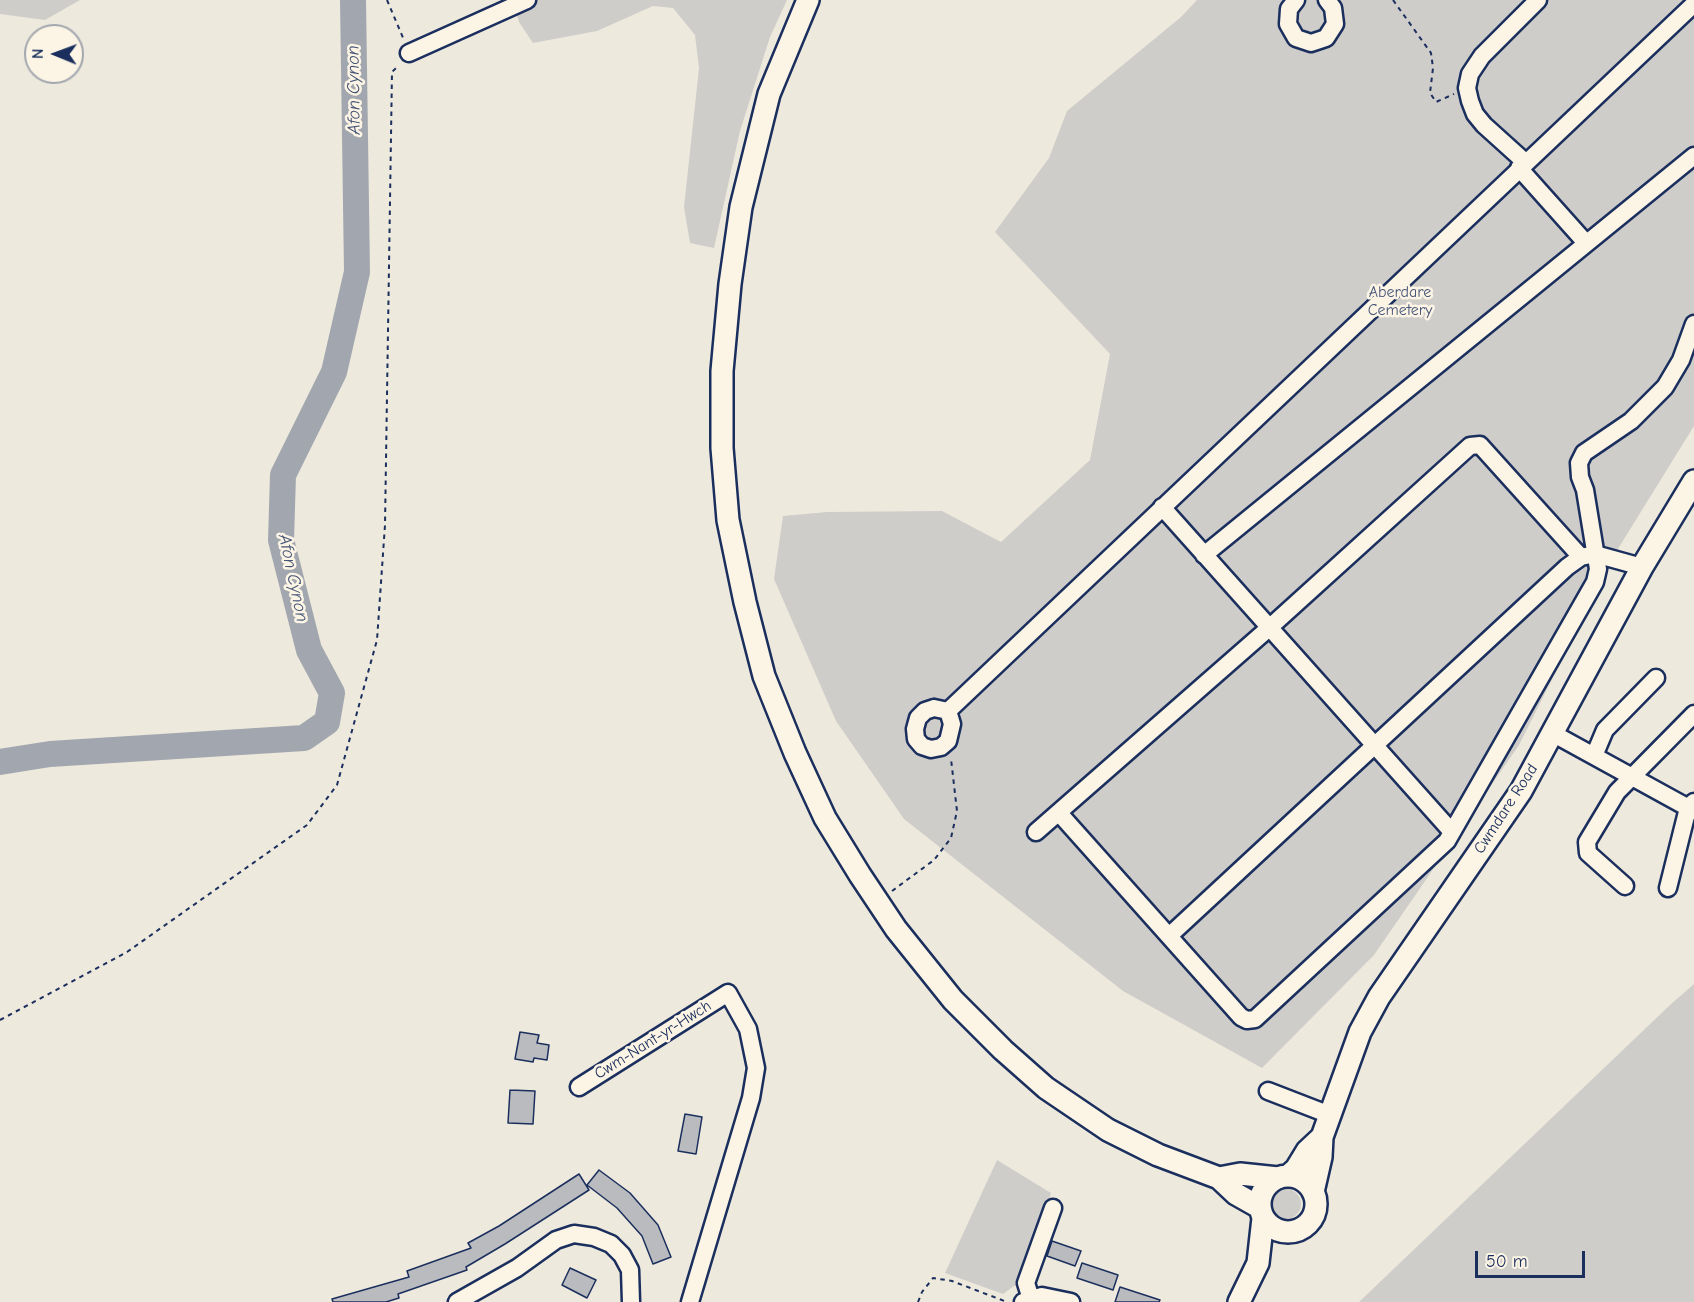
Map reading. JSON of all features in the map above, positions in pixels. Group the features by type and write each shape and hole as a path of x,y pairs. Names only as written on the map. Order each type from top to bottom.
{"main road":[{"path":"808,0 769,94 741,207 730,284 722,371 723,460 728,520 745,602 764,676 795,753 825,818 877,901 896,929 953,1000 1003,1050 1046,1088 1108,1130 1158,1155 1220,1178 1261,1213 1276,1230 1291,1232 1300,1230 1313,1217 1316,1201 1313,1192 1304,1181 1240,1174 1220,1178"},
{"name":"Cwmdare Road","path":"1313,1192 1321,1157 1322,1137 1360,1032 1379,997 1521,791 1642,567 1694,482"},
{"name":"Cwmdare Road","path":"1283,1177 1296,1169 1307,1151 1322,1137"},
{"path":"1258,1263 1262,1194 1265,1188 1283,1177"},
{"path":"1239,1302 1258,1263 1291,1232"}],"street":[{"path":"409,53 527,0"},
{"path":"1296,0 1289,9 1288,24 1296,38 1311,43 1319,42 1332,31 1335,16 1328,0"},
{"path":"1538,0 1482,56 1470,74 1467,88 1475,114 1522,165 1586,243"},
{"path":"948,711 1694,4"},
{"path":"1204,555 1694,156"},
{"path":"1588,556 1585,490 1580,477 1579,463 1584,453 1631,421 1665,387 1681,360 1694,324"},
{"path":"1036,832 1269,628 1470,446 1480,446 1598,569 1595,582 1447,841 1255,1019 1247,1020 1241,1017 1059,813"},
{"path":"1162,507 1452,832"},
{"path":"1169,936 1567,567 1588,556 1642,567"},
{"path":"1594,756 1605,730 1656,678"},
{"path":"934,708 948,711 952,724 948,741 941,747 931,749 922,746 916,739 915,729 918,718 925,711 934,708"},
{"path":"1625,886 1588,853 1587,842 1617,792 1694,714"},
{"path":"1552,733 1692,807 1668,888"},
{"name":"Cwm-Nant-yr-Hwch","path":"579,1087 728,993 748,1029 756,1068 751,1098 690,1302"},
{"path":"1268,1090 1330,1115"},
{"path":"1053,1208 1026,1284 1027,1301 1042,1296 1071,1302"},
{"path":"461,1301 518,1268 556,1240 574,1234 594,1237 610,1244 621,1255 630,1270 631,1302"}],"path":[{"path":"387,0 409,53"},
{"path":"1393,0 1431,53 1433,68 1430,93 1436,102 1467,88"},
{"path":"0,1020 127,952 307,825 337,785 377,640 385,525 392,72"},
{"path":"877,901 934,860 951,838 957,811 948,741"},
{"path":"918,1302 922,1292 933,1278 952,1281 1007,1302"}],"green space":[{"path":"0,0 80,0 45,20 0,14"},
{"path":"512,0 787,0 770,37 740,131 714,248 690,243 684,207 699,68 695,35 673,8 653,6 597,31 533,43 519,22"},
{"name":"Aberdare Cemetery","path":"1197,0 1694,0 1694,426 1616,552 1519,745 1374,955 1262,1068 1123,991 904,819 836,721 774,579 783,516 827,512 942,511 1001,542 1090,460 1110,354 995,232 1049,158 1067,111 1181,17"},
{"path":"1694,984 1694,1302 1359,1302 1670,1005"},
{"path":"997,1160 1051,1193 1021,1285 1014,1286 1003,1294 945,1273"},
{"path":"1286,1189 1292,1190 1300,1198 1300,1210 1292,1218 1286,1219 1280,1218 1272,1210 1271,1204 1272,1198 1280,1190"}],"building":[{"path":"520,1032 539,1035 537,1043 549,1045 547,1060 534,1058 533,1062 515,1059"},
{"path":"510,1090 535,1091 533,1124 508,1123"},
{"path":"685,1114 702,1117 696,1154 678,1151"},
{"path":"599,1170 630,1193 658,1225 671,1257 653,1264 642,1236 617,1208 587,1185"},
{"path":"579,1174 589,1190 466,1267 467,1270 398,1294 399,1298 386,1302 333,1302 332,1299 409,1277 407,1271 471,1248 468,1243 499,1226"},
{"path":"1052,1241 1081,1251 1075,1266 1047,1256"},
{"path":"1082,1263 1118,1275 1113,1290 1077,1278"},
{"path":"570,1268 596,1280 587,1298 562,1285"},
{"path":"1120,1287 1160,1300 1159,1302 1115,1302"}],"waterway":[{"name":"Afon Cynon","path":"0,762 50,754 304,738 327,722 332,693 309,650 281,540 283,475 334,372 357,272 353,0"}]}
